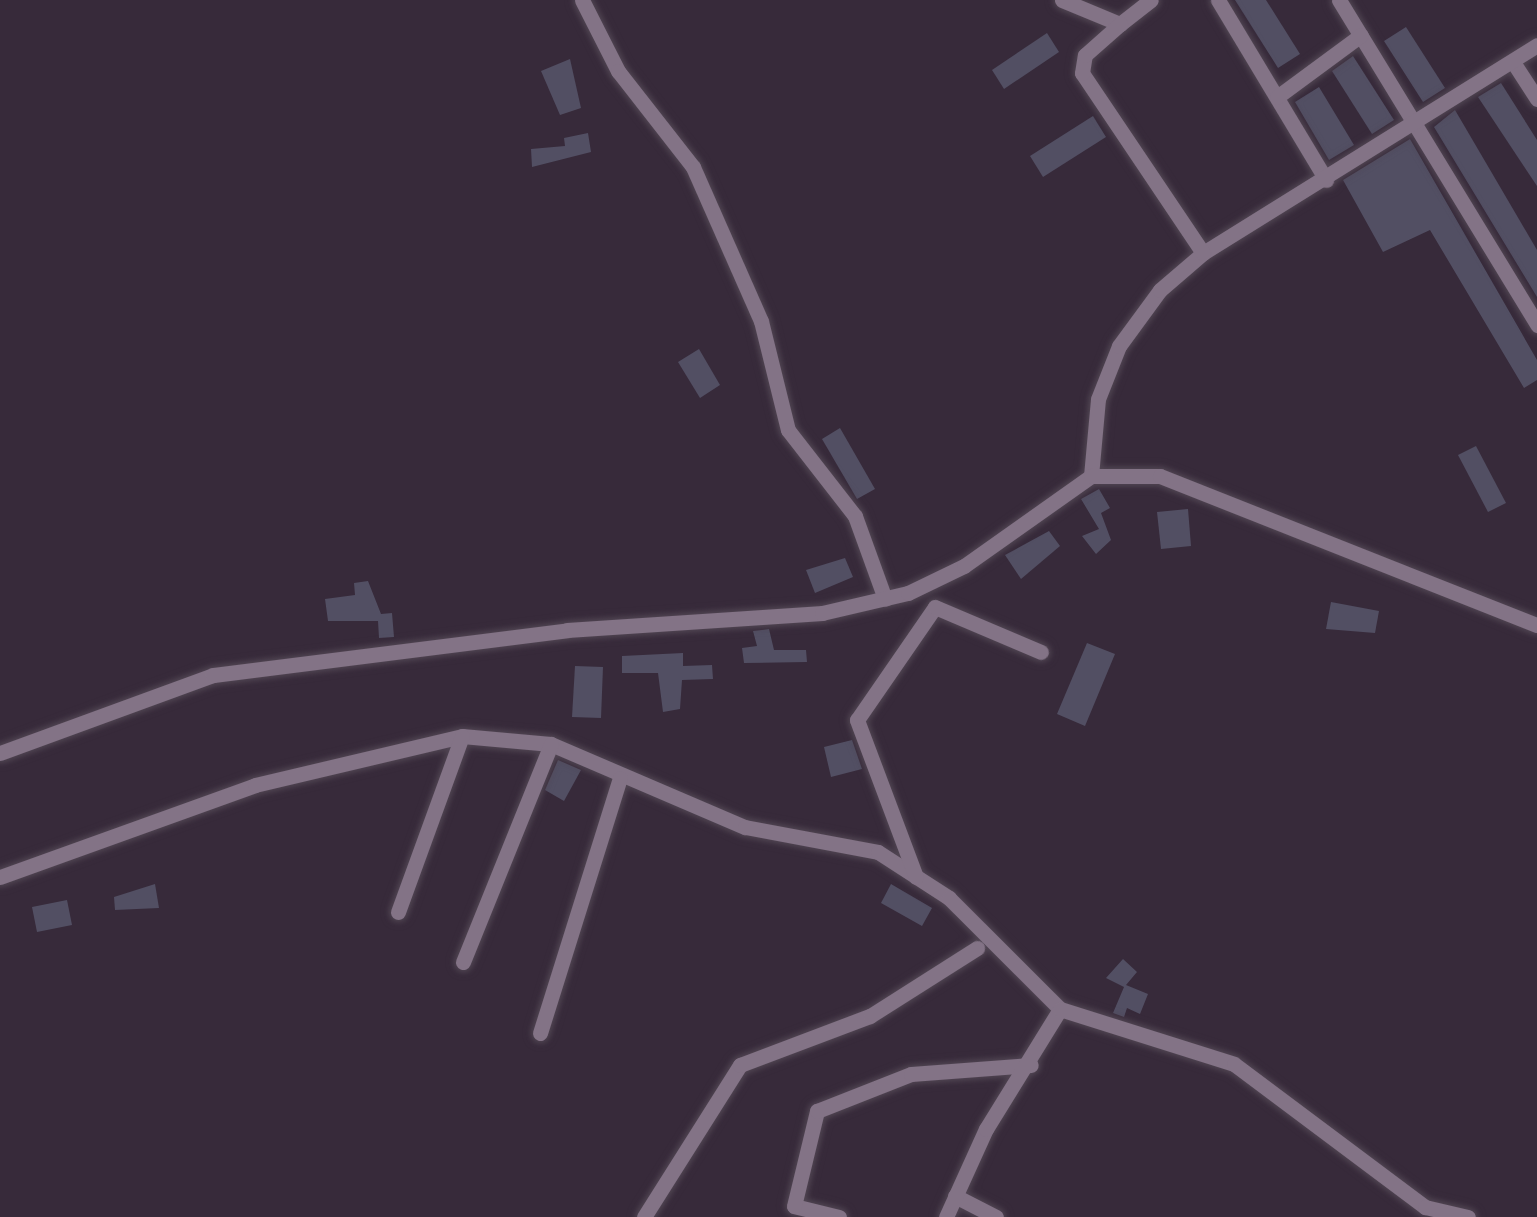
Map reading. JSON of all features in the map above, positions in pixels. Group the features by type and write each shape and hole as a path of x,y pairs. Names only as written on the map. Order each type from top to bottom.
{"street":[{"path":"582,0 618,70 693,167 761,321 788,430 855,516 885,599"},
{"path":"1062,0 1120,24"},
{"path":"1151,0 1085,55 1082,73 1203,253"},
{"path":"1218,0 1326,179"},
{"path":"1339,0 1411,127 1537,325"},
{"path":"1277,97 1361,35"},
{"path":"1091,476 1098,399 1119,346 1160,290 1203,253 1537,46"},
{"path":"1513,62 1537,99"},
{"path":"0,753 213,675 567,630 822,614 885,599 964,566 1091,476 1160,476 1537,625"},
{"path":"916,877 857,720 935,607 1041,652"},
{"path":"398,912 462,736"},
{"path":"0,877 256,785 462,736 551,744 620,778 745,827 878,852 949,898 1060,1009 1234,1064 1425,1212 1468,1217"},
{"path":"463,962 551,744"},
{"path":"540,1033 620,778"},
{"path":"644,1217 740,1065 870,1016 977,948"},
{"path":"946,1217 986,1129 1031,1065 1060,1009"},
{"path":"838,1217 794,1206 818,1111 911,1074 1031,1065"},
{"path":"956,1196 997,1217"}],"building":[{"path":"1235,0 1266,0 1300,54 1278,68"},
{"path":"1406,27 1445,88 1423,102 1384,41"},
{"path":"1047,33 1059,52 1004,89 992,70"},
{"path":"1353,56 1394,120 1372,134 1332,71"},
{"path":"570,59 581,108 560,115 541,71"},
{"path":"1501,83 1537,140 1537,186 1478,97"},
{"path":"1319,87 1354,145 1329,160 1295,102"},
{"path":"1455,110 1537,250 1537,297 1434,127"},
{"path":"1093,116 1106,137 1043,177 1030,156"},
{"path":"588,133 591,152 532,167 531,149 565,146 564,138"},
{"path":"1410,139 1537,360 1537,380 1524,388 1430,230 1383,252 1343,180"},
{"path":"699,349 720,385 700,398 678,362"},
{"path":"840,428 875,489 857,499 822,439"},
{"path":"1476,446 1506,503 1488,512 1458,455"},
{"path":"1099,489 1110,508 1101,513 1111,540 1096,554 1082,536 1099,529 1081,499"},
{"path":"1188,509 1191,546 1161,549 1157,512"},
{"path":"1049,531 1060,546 1021,579 1005,555"},
{"path":"845,558 853,577 815,593 806,570"},
{"path":"368,581 381,614 392,613 394,637 379,638 378,621 328,621 325,599 355,595 354,583"},
{"path":"1331,602 1379,611 1375,633 1326,629"},
{"path":"769,629 774,650 806,650 807,662 744,663 742,648 757,646 753,631"},
{"path":"1087,643 1115,654 1085,726 1057,714"},
{"path":"683,653 683,666 712,665 713,679 682,680 680,709 663,712 658,673 622,673 622,656"},
{"path":"575,666 603,667 601,718 572,717"},
{"path":"852,740 862,769 831,777 824,747"},
{"path":"558,760 581,770 564,801 545,790"},
{"path":"155,884 159,908 115,910 114,897"},
{"path":"891,884 932,908 922,926 881,903"},
{"path":"67,900 72,925 37,932 32,907"},
{"path":"1123,959 1137,972 1126,985 1148,994 1140,1014 1127,1008 1124,1017 1113,1013 1124,987 1106,978"}]}
